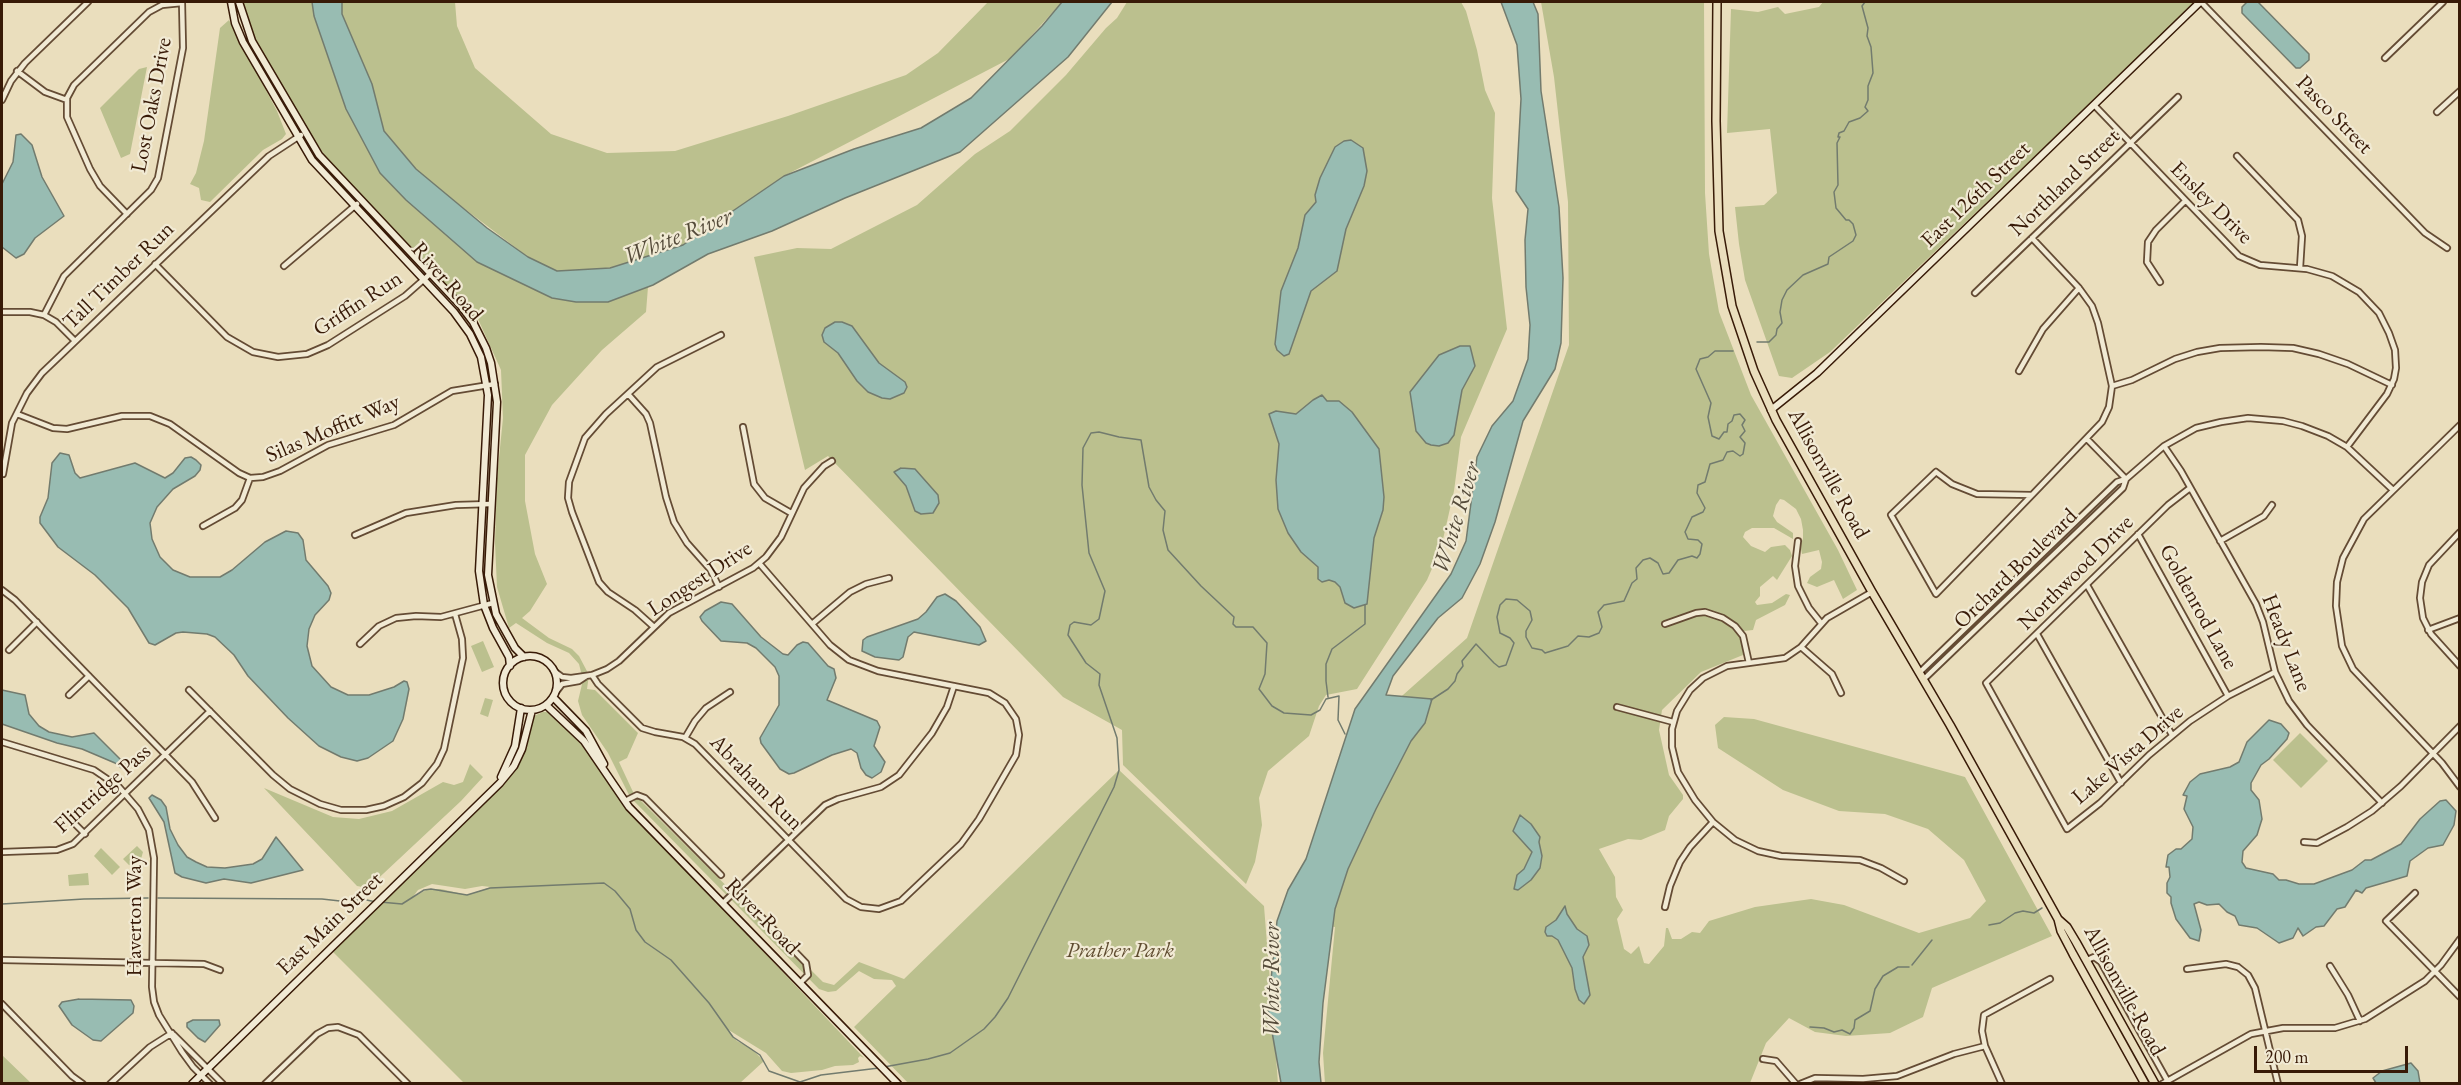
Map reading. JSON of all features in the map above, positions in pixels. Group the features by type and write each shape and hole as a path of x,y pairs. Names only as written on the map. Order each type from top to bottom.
{"main road":[{"name":"River Road","path":"231,2 235,23 243,42 312,160 454,312 470,334 481,357 488,407 479,571 484,605 509,657 510,666"},
{"name":"River Road","path":"239,2 252,41 304,133 322,159 473,322 486,348 495,384 497,409 488,575 493,603 507,634 524,657"},
{"name":"Allisonville Road","path":"1717,2 1716,188 1721,250 1732,306 1754,371 1771,410 2058,919 2061,931 2145,1083"},
{"name":"East 126th Street","path":"1771,410 1817,373 2201,2"},
{"path":"524,657 544,660 554,671 557,681 554,695 546,705 532,710 521,708 509,699 505,690 504,680 510,666 524,657"},
{"name":"River Road","path":"554,695 586,731 606,771"},
{"name":"River Road","path":"546,705 580,737 625,801 897,1082"},
{"name":"East Main Street","path":"492,790 514,751 521,708"},
{"name":"East Main Street","path":"192,1083 508,774 518,758 532,710"},
{"name":"Allisonville Road","path":"2058,919 2067,927 2087,960 2155,1083"}],"street":[{"path":"2,100 17,71 88,2"},
{"path":"127,214 100,186 90,170 67,117 67,100 74,85 149,12 162,5 182,2"},
{"name":"Lost Oaks Drive","path":"44,315 64,276 151,190 161,168 183,48 182,2"},
{"name":"Pasco Street","path":"2201,2 2425,232 2447,248"},
{"path":"2385,58 2443,2"},
{"path":"17,71 45,92 67,100"},
{"path":"2437,112 2460,91"},
{"name":"Northland Street","path":"1976,293 2178,97"},
{"name":"Ensley Drive","path":"2095,106 2242,258 2260,265 2300,268 2326,274 2346,283 2365,297 2379,313 2395,350 2396,369 2392,385 2383,400 2347,447"},
{"name":"Tall Timber Run","path":"3,474 10,431 16,414 34,382 269,156 304,133"},
{"path":"2237,156 2298,220 2302,236 2300,268"},
{"path":"284,266 361,200"},
{"path":"2160,282 2147,262 2148,242 2156,230 2185,201"},
{"path":"2032,238 2079,288 2092,306 2112,386 2106,415 2087,439 1936,594 1891,515 1936,472 1952,484 1972,493 1999,496 2032,495"},
{"name":"Griffin Run","path":"155,264 227,337 247,350 278,357 307,354 328,345 410,293 430,274"},
{"path":"2019,371 2043,329 2079,288"},
{"path":"2,312 30,312 44,315 56,322 75,341"},
{"path":"654,627 635,610 608,592 599,582 568,498 569,482 585,438 599,422 657,367 721,335"},
{"path":"2112,386 2132,380 2175,359 2197,352 2220,348 2261,347 2293,348 2319,354 2348,364 2392,385"},
{"name":"Silas Moffitt Way","path":"250,477 274,474 328,445 394,425 452,391 495,384"},
{"path":"628,394 646,414 650,423 666,497 674,522 687,543 711,569 719,587"},
{"path":"16,414 60,429 75,429 134,414 158,418 180,431 231,469 250,477 239,504 225,515 203,526"},
{"name":"Orchard Boulevard","path":"1920,672 2117,482 2126,479 2164,446 2186,432 2229,420 2258,418 2302,426 2328,436 2347,447 2392,490"},
{"path":"2460,424 2364,519 2346,551 2336,591 2337,623 2344,652 2353,669 2432,753 2460,787"},
{"path":"743,427 754,484 765,498 791,513"},
{"path":"2087,439 2126,479"},
{"name":"Heady Lane","path":"2164,446 2261,616 2275,672 2287,696 2302,720 2382,803"},
{"name":"Longest Drive","path":"554,671 566,678 585,677 619,661 654,627 679,607 759,563 781,537 804,488 832,460"},
{"name":"Orchard Boulevard","path":"1924,680 2123,488 2126,479"},
{"name":"Northwood Drive","path":"2067,828 1986,683 2138,534 2190,488"},
{"path":"355,535 406,513 434,507 491,504"},
{"path":"2220,541 2264,516 2272,505"},
{"path":"2460,532 2437,554 2424,576 2420,603 2428,630 2460,666"},
{"name":"Goldenrod Lane","path":"2138,534 2228,696"},
{"path":"1798,541 1795,566 1798,586 1809,608 1821,623"},
{"path":"723,903 818,811 831,802 881,787 898,776 933,733 947,707 954,686 878,671 857,664 840,654 759,563"},
{"path":"812,624 850,592 866,584 889,578"},
{"path":"2087,585 2172,735"},
{"path":"2,590 37,622 195,786 215,818"},
{"path":"1872,592 1821,623 1801,647 1785,658 1727,666 1703,678 1685,696 1673,722 1672,747 1678,772 1697,802 1713,822 1735,840 1766,853 1789,857 1860,860 1881,868 1904,881"},
{"path":"360,644 379,626 396,618 441,617 493,603"},
{"path":"1665,624 1705,612 1723,618 1735,626 1743,636 1749,663"},
{"path":"189,690 273,776 301,795 327,806 346,810 366,810 390,804 410,794 426,779 444,749 463,658 462,639 455,614"},
{"path":"2428,630 2460,618"},
{"path":"9,650 37,622"},
{"path":"2037,634 2121,783"},
{"path":"1801,647 1832,674 1841,693"},
{"name":"Lake Vista Drive","path":"2067,828 2100,803 2172,735 2228,696 2275,672"},
{"name":"Abraham Run","path":"592,675 598,684 642,728 685,738 695,744 839,892 853,903 879,909 897,904 939,866 970,833 1018,748 1017,724 1005,703 989,693 954,686"},
{"path":"69,695 89,676"},
{"name":"Longest Drive","path":"554,695 562,684 579,681 585,677"},
{"path":"685,738 706,708 730,692"},
{"path":"1617,707 1673,722"},
{"name":"Flintridge Pass","path":"2,852 63,849 76,842 210,711"},
{"path":"2304,842 2317,843 2382,803 2460,726"},
{"name":"Haverton Way","path":"2,742 94,770 126,794 143,818 153,850 154,1002 159,1015 182,1052 210,1083"},
{"path":"625,801 637,795 645,798 721,875"},
{"path":"67,816 85,834"},
{"path":"1665,907 1670,886 1680,862 1690,847 1713,822"},
{"path":"2415,893 2386,921 2460,997"},
{"path":"752,908 806,963 808,975 800,983"},
{"path":"2087,960 2094,957 2101,962 2164,1082 2236,1041 2265,1030 2293,1027 2336,1028 2360,1021 2420,985 2435,972 2460,939"},
{"path":"2,960 204,964 220,970"},
{"path":"2187,969 2222,963 2244,971 2254,984 2278,1083"},
{"path":"2330,966 2349,995 2360,1021"},
{"path":"2002,1083 1985,1046 1982,1031 1984,1015 2050,979"},
{"path":"2,1004 72,1076 83,1083"},
{"path":"265,1083 311,1038 328,1028 342,1028 355,1032 408,1083"},
{"path":"110,1083 150,1047 172,1033"},
{"name":"Haverton Way","path":"172,1033 223,1083"},
{"path":"1763,1059 1776,1061 1798,1083 1817,1078 1887,1081 1954,1054 1985,1046"}],"green space":[{"name":"Prather Park","path":"240,2 312,2 314,16 346,109 380,173 406,200 608,302 648,287 646,312 602,350 552,405 525,455 525,501 535,554 547,584 530,611 522,618 549,638 572,649 579,656 589,675 587,689 595,690 638,733 627,758 619,762 634,794 823,982 834,985 859,962 904,979 1119,770 1264,906 1278,1083 908,1083 854,1027 896,986 892,980 874,979 859,971 836,991 828,992 819,989 630,797 608,753 582,715 578,701 583,680 579,664 569,653 547,643 516,623 509,628 497,587 495,543 497,478 503,418 501,370 478,319 430,274 338,176 262,59"},
{"path":"342,2 455,2 457,26 475,68 551,134 607,153 675,151 788,116 906,75 938,53 988,2 1062,2 1011,58 784,176 683,245 610,268 557,271 528,257 453,200 416,169 384,131 372,84 342,14"},
{"path":"1127,2 1461,2 1466,11 1477,50 1485,90 1495,113 1492,198 1507,329 1461,437 1454,491 1441,548 1427,580 1357,689 1326,695 1319,706 1309,736 1268,771 1259,798 1262,825 1255,862 1246,884 1123,765 1122,730 1063,697 828,456 805,470 754,257 797,248 831,249 917,205 975,154 1010,131 1066,75 1117,18"},
{"path":"1541,2 1704,2 1705,193 1709,254 1719,312 1751,395 1838,550 1857,590 1843,599 1834,580 1817,587 1807,583 1810,577 1821,569 1819,550 1802,554 1801,519 1796,509 1784,500 1780,499 1773,516 1777,522 1793,533 1793,539 1774,528 1752,528 1745,532 1743,537 1751,546 1765,552 1771,547 1785,545 1792,556 1777,580 1773,576 1760,587 1760,596 1755,602 1757,605 1772,603 1786,594 1790,595 1785,605 1756,620 1753,630 1744,631 1743,655 1701,672 1662,710 1659,730 1669,775 1683,795 1683,799 1669,816 1665,830 1641,840 1628,839 1599,849 1615,877 1616,897 1623,910 1617,919 1624,949 1631,954 1639,946 1644,963 1649,964 1664,946 1666,928 1672,939 1681,939 1692,932 1700,933 1709,921 1755,907 1811,899 1844,905 1919,933 1970,918 1986,901 1964,860 1928,829 1885,814 1839,811 1783,790 1718,748 1715,725 1724,717 1754,719 1965,777 2052,936 1932,988 1923,1017 1890,1033 1846,1036 1815,1032 1789,1018 1766,1043 1750,1083 1325,1084 1323,1053 1335,927 1322,925 1394,703 1467,638 1569,345 1568,202 1554,77"},
{"path":"1823,2 2196,2 1830,352 1792,378 1779,376 1745,280 1739,244 1735,207 1764,205 1777,193 1770,129 1727,133 1731,9 1758,12 1778,7 1785,14 1819,7"},
{"path":"229,20 277,111 286,134 282,139 263,150 210,202 201,200 199,188 190,184 196,173 204,141 220,28"},
{"path":"147,67 130,154 121,158 100,108 139,69"},
{"path":"483,641 494,667 482,672 471,646"},
{"path":"485,698 493,700 488,717 480,714"},
{"path":"550,712 585,746 621,801 864,1058 860,1056 859,1062 853,1065 791,1073 782,1071 766,1053 727,1029 737,1041 751,1048 764,1061 740,1083 464,1083 333,952 499,787 525,748 534,716","holes":["432,884 465,889 491,887 467,895 441,889 428,889 412,898 418,890"]},
{"path":"2300,733 2328,761 2301,788 2273,760"},
{"path":"470,764 483,777 461,801 368,888 357,886 264,788 333,817 359,819 392,811 443,782 454,785 463,782"},
{"path":"137,846 143,852 141,859 134,866 129,865 123,859"},
{"path":"101,848 120,867 112,875 94,856"},
{"path":"88,873 89,885 69,886 68,875"},
{"path":"2,1055 31,1083 2,1083"}],"water":[{"path":"312,2 342,2 342,14 372,84 384,131 416,169 487,228 528,257 557,271 610,268 683,245 784,176 854,149 921,128 971,98 1042,26 1062,2 1112,2 1068,57 960,152 845,198 772,231 708,254 653,285 608,302 576,302 552,298 477,262 406,200 380,173 346,109 314,16"},
{"name":"White River","path":"1501,2 1533,2 1538,14 1541,91 1559,207 1563,278 1561,343 1555,369 1523,421 1495,522 1480,564 1462,598 1438,618 1393,676 1386,695 1432,699 1425,723 1411,741 1348,869 1335,909 1323,1003 1319,1062 1321,1083 1281,1083 1268,1009 1277,921 1288,890 1306,859 1355,709 1451,574 1466,541 1477,457 1492,426 1513,401 1528,359 1530,325 1525,240 1528,209 1516,191 1521,99 1517,45"},
{"path":"2247,2 2258,2 2309,54 2309,60 2300,68 2296,68 2242,13 2242,7"},
{"path":"21,134 32,145 42,177 64,216 35,238 24,254 16,258 2,247 2,184 13,162 16,135"},
{"path":"1351,140 1363,148 1367,171 1364,186 1346,229 1337,271 1311,291 1289,354 1284,356 1277,350 1275,344 1281,291 1298,248 1305,215 1316,202 1315,195 1320,178 1335,147 1344,141"},
{"path":"835,322 852,326 879,363 905,382 907,387 904,393 890,399 882,398 868,392 857,381 838,353 824,342 822,335 825,328"},
{"path":"1460,346 1470,346 1475,366 1462,390 1454,435 1448,443 1439,446 1431,445 1426,443 1416,431 1410,392 1439,355"},
{"path":"1322,395 1327,401 1339,401 1352,412 1379,449 1384,497 1383,510 1374,538 1367,604 1354,608 1345,603 1340,587 1335,582 1329,580 1322,582 1318,579 1318,567 1301,552 1288,533 1278,509 1276,480 1279,444 1269,414 1276,411 1296,414"},
{"path":"60,453 69,455 75,473 80,478 135,463 165,478 173,473 185,458 191,457 196,460 201,465 200,470 195,476 173,489 157,507 150,523 152,539 160,557 173,570 190,577 220,577 232,570 265,542 286,531 298,533 303,540 306,560 328,586 331,593 329,600 315,615 309,629 307,646 312,666 331,687 348,695 369,695 394,687 404,681 407,682 409,689 403,719 393,741 368,758 357,761 341,757 319,746 288,718 248,676 234,655 215,637 183,632 176,633 155,645 149,643 128,608 95,575 58,547 40,523 40,517 48,498 52,463"},
{"path":"901,468 915,469 938,495 939,503 933,513 921,514 915,511 906,486 894,472"},
{"path":"945,594 956,601 980,627 986,641 979,645 914,632 908,637 903,657 899,660 875,657 862,651 863,640 867,637 918,619 937,597"},
{"path":"721,602 732,604 761,637 783,654 788,655 803,642 808,643 828,666 834,669 836,678 827,700 877,721 880,727 874,746 885,762 881,772 872,778 866,775 861,768 857,753 851,749 832,755 794,773 789,774 780,769 761,743 760,738 779,705 779,676 775,667 756,648 747,643 721,641 702,621 700,617 705,611"},
{"path":"2,690 25,695 29,714 39,726 49,732 72,737 94,733 125,764 124,770 115,763 82,749 2,724"},
{"path":"2269,720 2281,724 2289,733 2287,739 2261,765 2251,783 2251,790 2259,800 2262,819 2257,835 2243,851 2242,862 2246,868 2273,874 2279,880 2314,884 2352,870 2365,860 2371,860 2401,844 2420,819 2440,801 2446,800 2456,811 2454,825 2443,845 2428,848 2410,861 2407,876 2366,888 2362,893 2356,890 2345,907 2337,909 2324,926 2316,927 2303,936 2298,928 2293,938 2279,943 2257,928 2239,925 2235,916 2219,904 2207,905 2199,902 2194,904 2201,930 2199,941 2190,938 2176,919 2171,897 2167,893 2167,883 2170,877 2169,867 2166,867 2168,855 2176,849 2181,849 2192,839 2193,827 2184,809 2187,796 2183,795 2190,782 2200,774 2230,767 2239,762 2247,742"},
{"path":"152,795 161,800 166,807 170,829 178,845 187,857 196,862 207,867 225,868 253,864 262,859 276,837 303,870 251,883 224,879 206,883 182,877 175,873 164,822 149,798"},
{"path":"1520,815 1531,824 1540,837 1542,856 1540,868 1531,880 1518,890 1514,889 1517,875 1524,869 1532,852 1513,831"},
{"path":"1565,906 1567,914 1577,929 1587,936 1589,945 1583,957 1590,995 1584,1004 1579,1000 1572,968 1558,940 1547,936 1545,932 1546,927 1556,920"},
{"path":"79,999 131,1000 134,1006 133,1013 101,1041 93,1040 72,1025 59,1006 62,1002"},
{"path":"193,1020 219,1020 220,1025 205,1042 187,1027 187,1023"},
{"path":"2411,1063 2418,1071 2420,1083 2376,1083 2373,1078 2382,1071"}],"waterway":[{"path":"1757,342 1769,342 1776,335 1782,323 1780,312 1787,290 1803,275 1828,264 1829,257 1853,241 1856,235 1853,224 1846,220 1836,208 1834,192 1838,185 1837,143 1839,133 1844,131 1849,122 1860,118 1868,111 1865,107 1868,100 1868,86 1873,73 1871,47 1867,36 1868,28 1862,6 1865,2"},
{"path":"1431,700 1448,689 1455,681 1463,666 1462,661 1476,644 1499,667 1506,665 1514,643 1500,633 1497,617 1500,605 1506,599 1517,600 1530,611 1532,620 1526,631 1526,637 1532,648 1545,653 1568,646 1578,636 1589,637 1599,633 1602,627 1598,612 1604,605 1624,601 1632,583 1637,579 1636,568 1643,560 1650,558 1658,563 1663,574 1669,573 1678,560 1692,556 1697,558 1702,544 1698,540 1688,539 1685,532 1692,517 1703,512 1705,508 1697,493 1698,485 1705,482 1710,464 1723,460 1727,452 1733,451 1740,456 1743,454 1745,443 1740,437 1745,431 1742,425 1745,420 1740,414 1734,415 1728,424 1727,432 1724,432 1719,439 1712,436 1708,417 1711,403 1696,369 1700,359 1708,357 1715,351 1733,351"},
{"path":"884,1067 950,1053 984,1029 995,1017 1008,998 1114,787 1119,770 1117,738 1099,685 1100,674 1086,663 1068,635 1070,625 1074,622 1091,625 1099,619 1105,591 1089,553 1082,485 1083,448 1091,433 1099,432 1141,440 1149,487 1165,511 1163,530 1168,550 1234,617 1233,624 1236,627 1253,627 1267,643 1265,674 1259,689 1272,706 1284,713 1311,715 1320,710 1326,699 1339,696 1338,720 1345,734"},
{"path":"1328,697 1326,664 1332,649 1365,624 1365,605"},
{"path":"380,902 402,904 424,890 431,889 467,895 490,888 604,883 615,891 630,909 636,930 645,942 671,960 709,1003 733,1037 760,1055 769,1071 800,1082 821,1075 879,1068"},
{"path":"2,904 148,898"},
{"path":"158,898 322,899 349,902 362,899 376,902"},
{"path":"1989,925 2000,923 2015,913 2023,911 2034,913 2042,908"},
{"path":"1912,965 1932,940"},
{"path":"1810,1027 1824,1028 1834,1032 1842,1030 1850,1034 1855,1020 1870,1011 1875,989 1883,976 1898,967 1909,967"}]}
